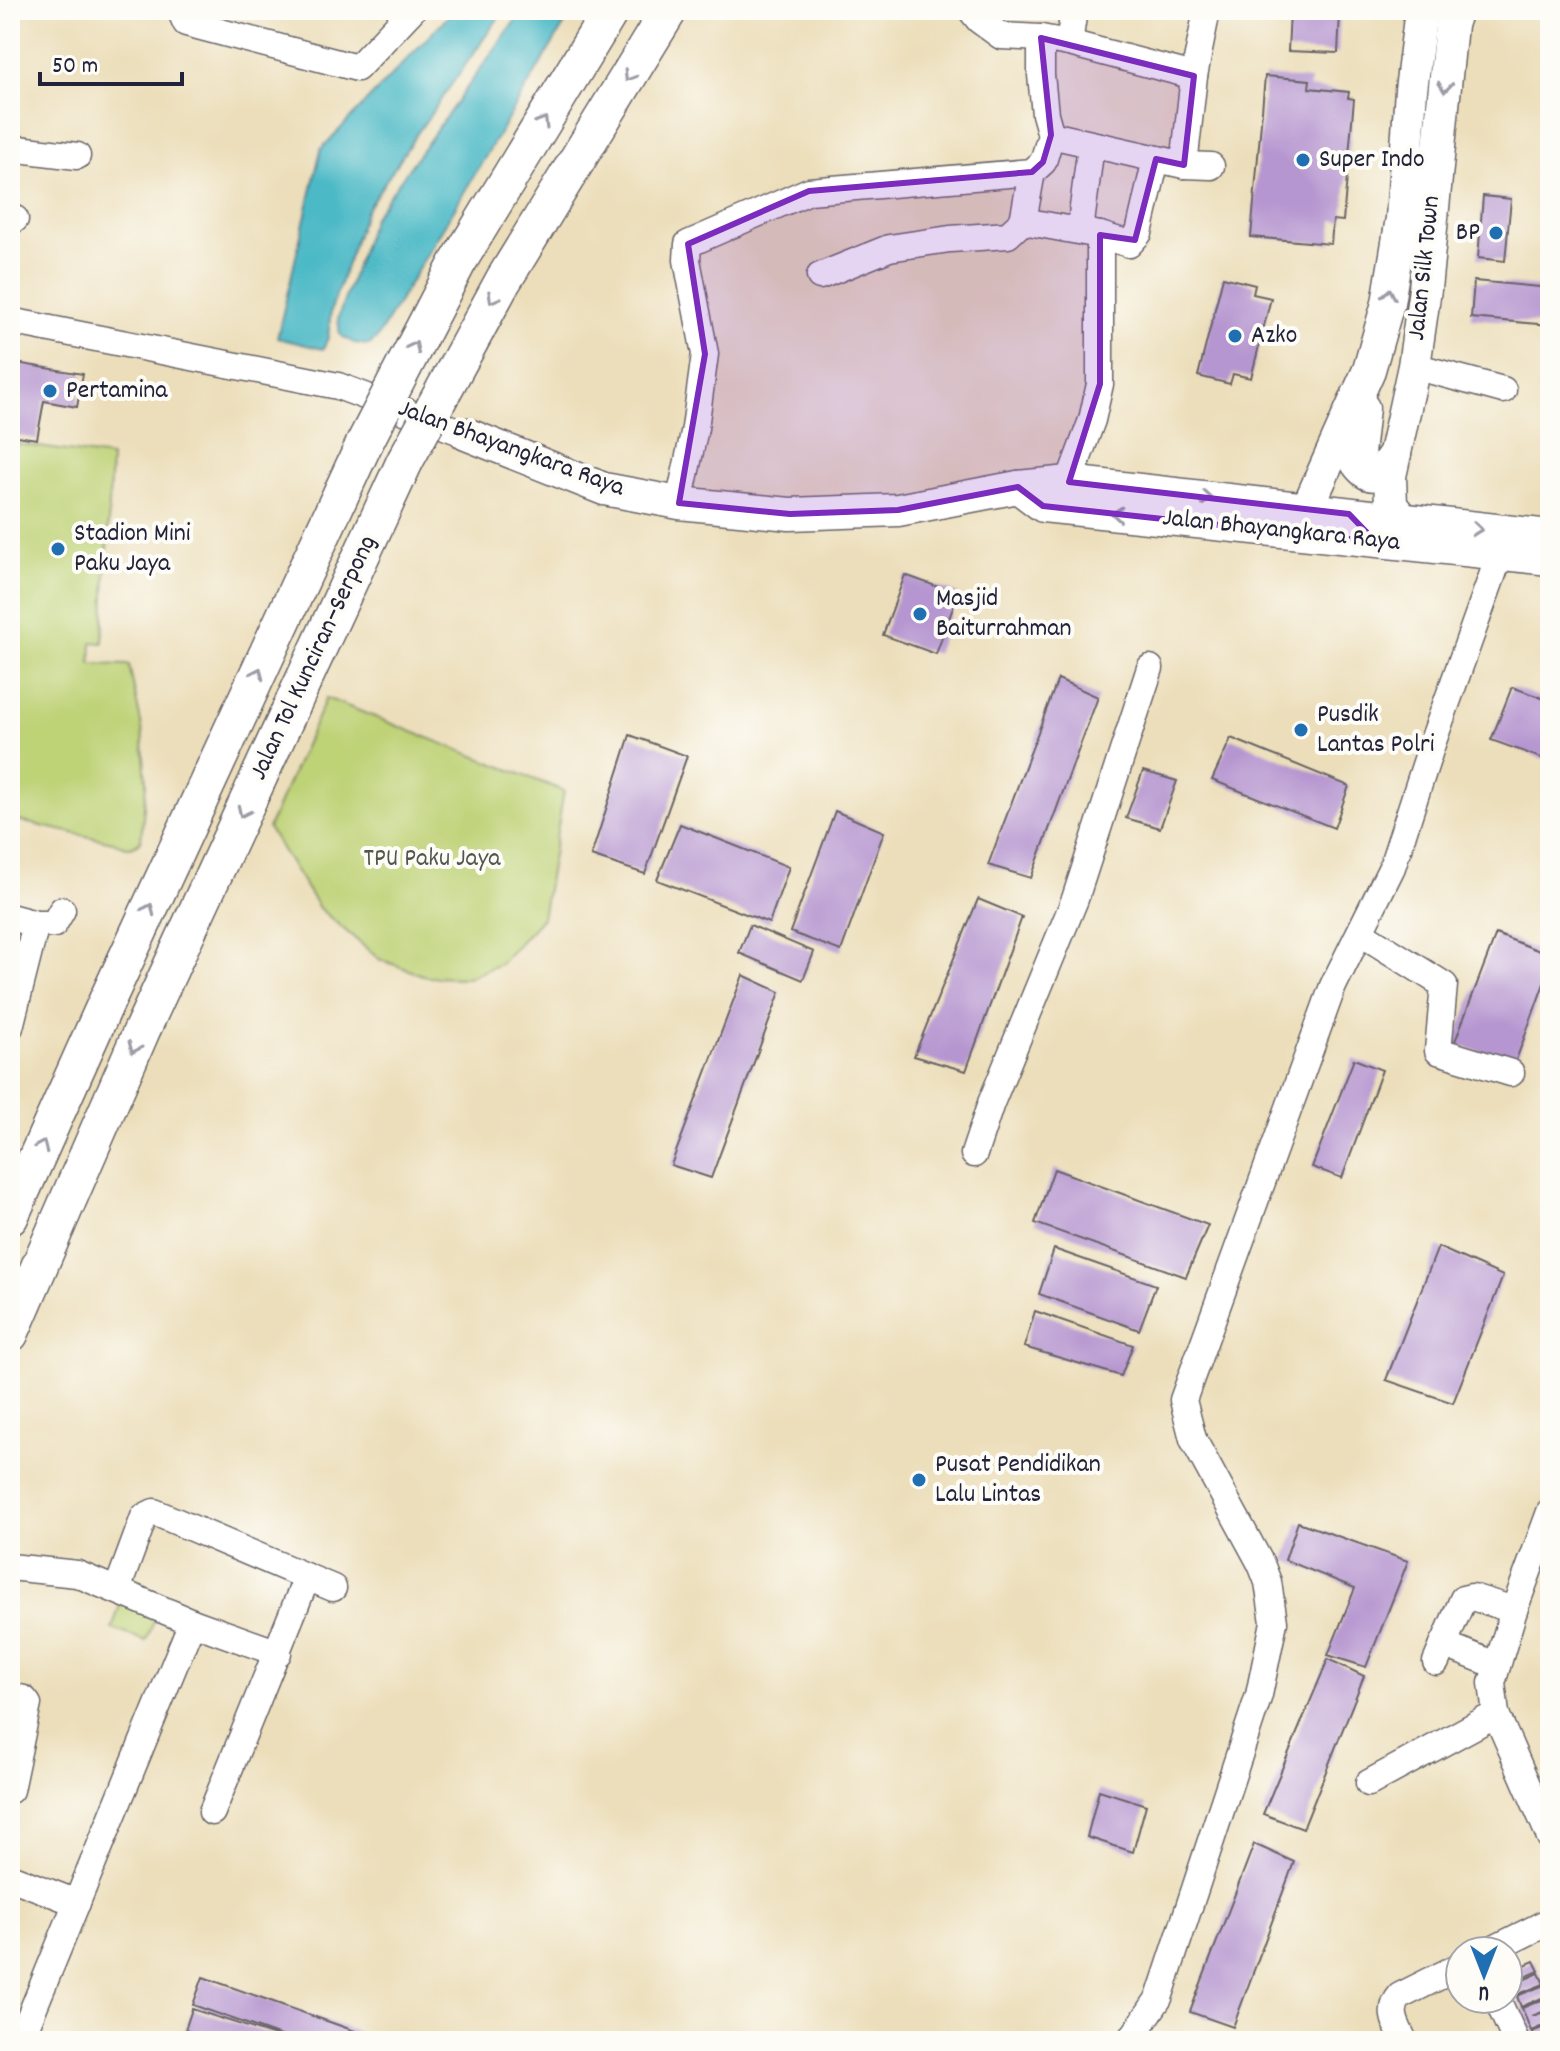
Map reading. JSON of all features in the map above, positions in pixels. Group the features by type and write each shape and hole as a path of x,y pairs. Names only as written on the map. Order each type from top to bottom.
{"highway":[{"name":"Jalan Tol Kunciran–Serpong","path":"10,1217 110,992 365,442 457,264 611,10"},
{"name":"Jalan Tol Kunciran–Serpong","path":"10,1334 141,1032 405,461 503,281 669,10"}],"main road":[{"name":"Jalan Silk Town","path":"1307,509 1369,370 1388,303 1402,218 1411,90 1421,10"},
{"name":"Jalan Silk Town","path":"1404,521 1391,505 1390,476 1414,366 1425,289 1451,25 1456,10"},
{"path":"1369,370 1357,463 1363,471 1372,475 1380,473 1395,453"},
{"name":"Jalan Bhayangkara Raya","path":"466,434 604,489 679,503 790,514 898,510 1018,487 1069,482 1550,536"},
{"path":"1331,454 1335,489 1349,514 1376,542"},
{"name":"Jalan Bhayangkara Raya","path":"1018,487 1043,506 1550,559"}],"street":[{"path":"180,10 186,23 357,68 412,10"},
{"path":"971,10 1001,36 1069,43 1194,76"},
{"path":"1069,43 1074,10"},
{"path":"1184,165 1194,76 1207,10"},
{"path":"820,276 889,248 1008,235 1023,221 1032,172 1043,162 1051,135 1045,114 1041,38"},
{"path":"1051,135 1184,165 1211,166"},
{"path":"1069,482 1092,420 1100,384 1090,233 1091,145"},
{"path":"10,148 77,156"},
{"path":"1023,221 1090,233 1129,244 1139,233 1156,159"},
{"path":"679,503 695,428 705,354 687,260 688,244 809,191 1032,172"},
{"name":"Jalan Bhayangkara Raya","path":"10,321 338,386 466,434"},
{"path":"1414,366 1503,390"},
{"path":"1130,2041 1159,1998 1180,1938 1259,1695 1274,1622 1268,1582 1261,1564 1193,1439 1183,1400 1333,986 1392,867 1500,554"},
{"path":"974,1154 991,1103 1075,899 1150,668"},
{"path":"10,917 36,924 57,923 62,910"},
{"path":"10,1027 36,924"},
{"path":"1361,933 1444,985 1438,1051 1511,1073"},
{"path":"117,1590 144,1517 154,1512 333,1588"},
{"path":"1550,1512 1496,1665 1492,1690 1496,1714 1550,1837"},
{"path":"10,1567 77,1574 192,1622 278,1653"},
{"path":"212,1812 307,1577"},
{"path":"1496,1665 1440,1653 1460,1603 1467,1596 1514,1610"},
{"path":"20,2041 192,1622"},
{"path":"10,1790 26,1718 18,1698"},
{"path":"1369,1783 1496,1714"},
{"path":"10,1877 77,1903"},
{"path":"1522,1935 1550,1921"},
{"path":"1404,2041 1393,2015 1395,2002 1400,1996 1444,1974"},
{"path":"1504,2015 1516,2041"}],"highlighted area":[{"path":"1041,38 1194,76 1184,165 1156,159 1135,240 1100,235 1100,384 1069,482 1349,514 1376,542 1043,506 1018,487 898,510 790,514 679,503 705,354 688,244 809,191 1032,172 1043,162 1051,135"}],"green space":[{"name":"Stadion Mini Paku Jaya","path":"10,443 111,457 103,643 92,642 91,664 129,665 142,727 146,784 141,840 131,847 10,819"},
{"name":"TPU Paku Jaya","path":"326,698 564,791 542,918 500,964 467,978 428,977 379,959 319,908 268,828"},
{"path":"121,1602 156,1616 146,1641 112,1629"}],"water":[{"path":"454,10 504,10 365,212 331,310 328,338 323,349 277,338 321,149"},
{"path":"523,10 573,10 377,338 369,345 354,343 340,335 338,318 373,218"}],"building":[{"path":"1303,10 1340,14 1338,53 1288,51 1290,12"},
{"name":"Super Indo","path":"1265,76 1310,80 1309,88 1349,92 1348,98 1354,99 1343,221 1333,220 1331,244 1251,237"},
{"path":"1483,196 1511,199 1505,261 1478,258"},
{"name":"Azko","path":"1223,277 1255,285 1253,294 1271,298 1251,378 1233,374 1230,384 1198,376"},
{"path":"1474,281 1550,288 1550,325 1471,318"},
{"path":"10,362 83,374 77,407 44,401 37,439 10,435"},
{"name":"Masjid Baiturrahman","path":"905,575 958,594 936,654 883,635"},
{"path":"1058,679 1098,697 1031,878 988,865"},
{"path":"1512,687 1550,701 1550,742 1544,759 1491,740"},
{"path":"630,735 687,756 645,874 591,856"},
{"path":"1231,738 1349,786 1334,828 1212,780"},
{"path":"1143,771 1177,781 1160,828 1126,818"},
{"path":"835,811 884,832 841,951 790,932"},
{"path":"680,824 789,867 769,923 657,880"},
{"path":"978,899 1022,917 966,1071 914,1056"},
{"path":"750,925 814,952 803,980 739,953"},
{"path":"1496,934 1550,955 1550,967 1515,1063 1454,1044"},
{"path":"743,975 780,992 711,1178 671,1165"},
{"path":"1354,1059 1382,1070 1342,1178 1312,1167"},
{"path":"1054,1169 1208,1225 1186,1277 1035,1223"},
{"path":"1438,1247 1503,1276 1453,1403 1386,1380"},
{"path":"1054,1249 1156,1285 1139,1330 1039,1294"},
{"path":"1035,1311 1133,1345 1121,1376 1024,1347"},
{"path":"1298,1522 1408,1561 1366,1667 1328,1655 1355,1588 1285,1560"},
{"path":"1328,1659 1364,1676 1303,1829 1263,1814"},
{"path":"1099,1790 1146,1805 1133,1852 1087,1837"},
{"path":"1254,1844 1294,1862 1233,2027 1190,2012"},
{"path":"1534,1961 1539,1971 1524,1977 1524,1965"},
{"path":"1539,1973 1544,1984 1524,1992 1524,1980"},
{"path":"203,1977 383,2041 295,2041 193,2005"},
{"path":"1544,1985 1549,1995 1524,2006 1524,1993"},
{"path":"1549,1997 1550,2009 1532,2016 1550,2010 1550,2023 1531,2031 1524,2007"},
{"path":"192,2009 288,2041 219,2041 185,2030"},
{"path":"1550,2025 1550,2037 1535,2041 1532,2032"}],"place":[{"name":"Super Indo","path":"1303,160"},
{"name":"BP","path":"1496,233"},
{"name":"Azko","path":"1235,336"},
{"name":"Pertamina","path":"50,391"},
{"name":"Stadion Mini Paku Jaya","path":"58,549"},
{"name":"Masjid Baiturrahman","path":"920,614"},
{"name":"Pusdik Lantas Polri","path":"1301,730"},
{"name":"Pusat Pendidikan Lalu Lintas","path":"919,1480"}]}
